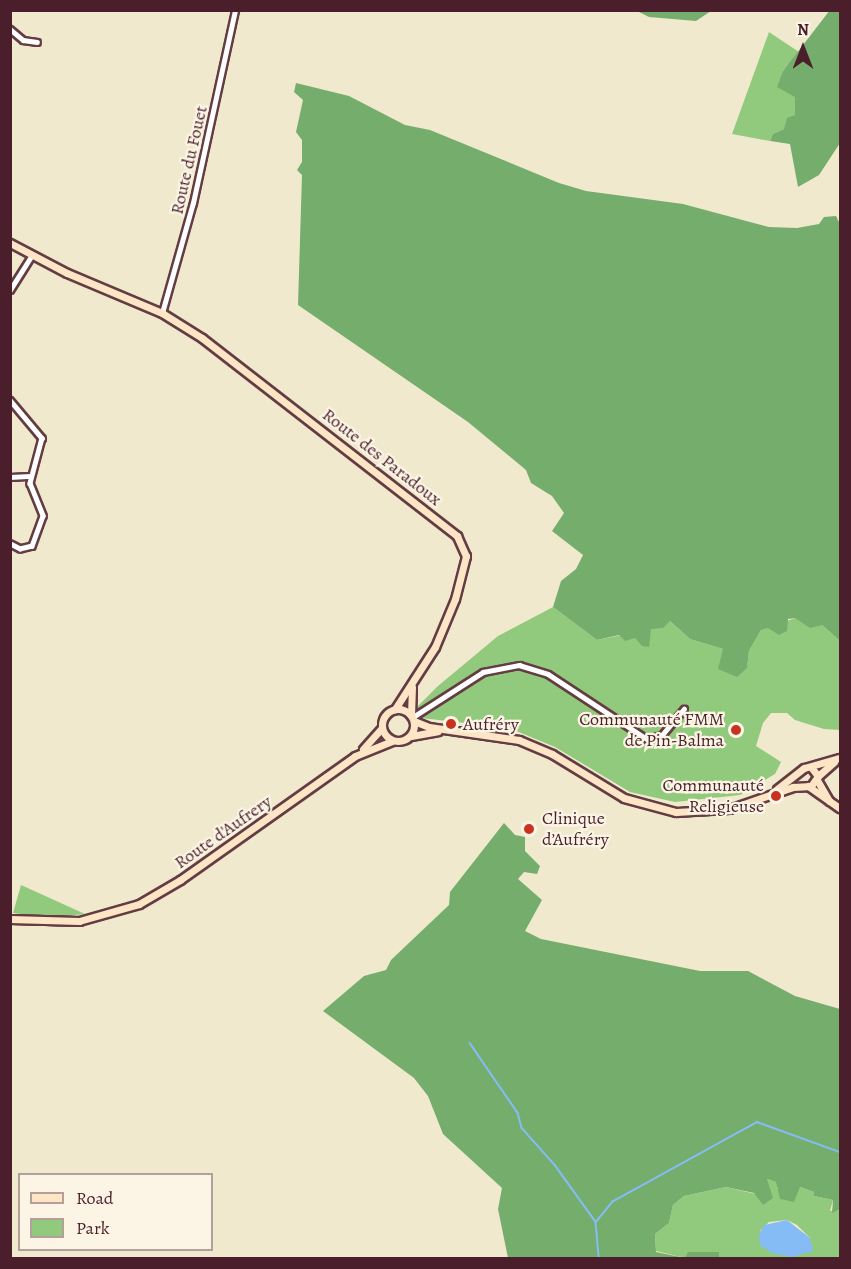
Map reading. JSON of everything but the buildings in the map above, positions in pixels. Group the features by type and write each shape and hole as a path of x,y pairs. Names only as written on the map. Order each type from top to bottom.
{"main road":[{"name":"Route des Paradoux","path":"10,243 162,314 239,364 450,529 462,542 466,564 455,600 439,640 396,709"},
{"path":"411,736 415,677"},
{"path":"450,730 411,736 402,742 392,741 382,728 387,714 396,709 413,718 450,730 505,736 535,746 624,798 660,810 711,813 770,794 806,786 840,759"},
{"name":"Route d'Aufrery","path":"10,919 67,922 100,917 139,904 169,887 355,756 382,728"},
{"name":"Route d'Aufrery","path":"355,756 392,741"},
{"path":"770,794 811,767 840,759"},
{"path":"811,767 829,801"},
{"path":"798,774 806,786 840,808"}],"street":[{"name":"Route du Fouet","path":"162,314 193,203 235,10"},
{"path":"10,29 23,40 37,42"},
{"path":"10,290 32,255"},
{"path":"10,400 42,438 41,452 31,476 32,491 43,522 32,546 20,549 10,544"},
{"path":"10,477 31,476"},
{"path":"413,718 483,672 519,665 548,674 647,739 662,735 684,709"}],"green space":[{"path":"830,10 840,11 840,143 819,175 798,187 790,144 770,141 773,134 784,129 787,118 795,115 795,97 777,87 783,71"},
{"path":"637,11 711,11 696,21 649,17"},
{"path":"769,32 799,52 783,71 795,97 795,115 784,129 773,134 770,141 732,134"},
{"path":"296,83 349,96 405,125 430,130 559,183 586,191 683,204 769,227 797,228 819,224 824,217 836,216 840,224 840,641 822,625 810,628 795,618 788,619 787,631 779,635 768,628 761,630 749,651 747,668 737,677 718,669 723,649 690,639 670,621 663,628 651,629 649,647 642,646 635,638 625,641 619,635 597,640 553,607 561,581 576,569 583,555 552,531 564,513 552,496 531,483 526,470 468,422 298,305 302,175 297,170 302,162 302,140 296,132 303,100 294,92"},
{"path":"553,607 597,640 651,629 670,621 690,639 723,649 739,673 747,667 749,651 761,630 795,618 822,625 840,641 840,730 824,729 795,720 787,713 771,713 763,723 756,746 781,762 775,774 740,795 675,802 630,792 555,747 509,728 421,718 415,709 438,686 498,636"},
{"path":"504,823 515,835 525,837 525,851 540,866 537,874 524,872 518,879 542,900 525,931 541,939 700,971 748,971 795,996 840,1009 840,1209 832,1213 833,1200 814,1196 814,1192 800,1187 794,1202 780,1199 776,1182 767,1179 773,1198 763,1205 754,1193 726,1187 684,1196 673,1205 669,1223 655,1234 656,1252 685,1258 508,1258 498,1209 502,1188 443,1134 428,1096 414,1078 323,1011 364,976 386,970 391,960 449,905 450,892"},
{"path":"21,885 85,914 47,918 13,913"},
{"path":"766,1179 777,1182 777,1189 800,1187 814,1192 814,1196 833,1200 830,1211 840,1209 840,1258 719,1258 719,1252 689,1252 685,1258 656,1251 655,1234 669,1223 673,1205 684,1196 726,1187 772,1198","holes":["787,1220 797,1225 810,1238 760,1231 769,1222"]},
{"path":"688,1252 719,1252 719,1258 685,1258"}],"water":[{"path":"787,1220 810,1238 813,1251 791,1257 772,1253 760,1245 759,1235 764,1225"}],"waterway":[{"path":"470,1043 518,1113 522,1128 555,1165 596,1222 599,1258"},
{"path":"596,1222 612,1202 757,1122 840,1152"}],"place":[{"name":"Aufréry","path":"451,724"},
{"name":"Communauté FMM de Pin-Balma","path":"736,730"},
{"name":"Communauté Religieuse","path":"776,796"},
{"name":"Clinique d’Aufréry","path":"529,829"}]}
